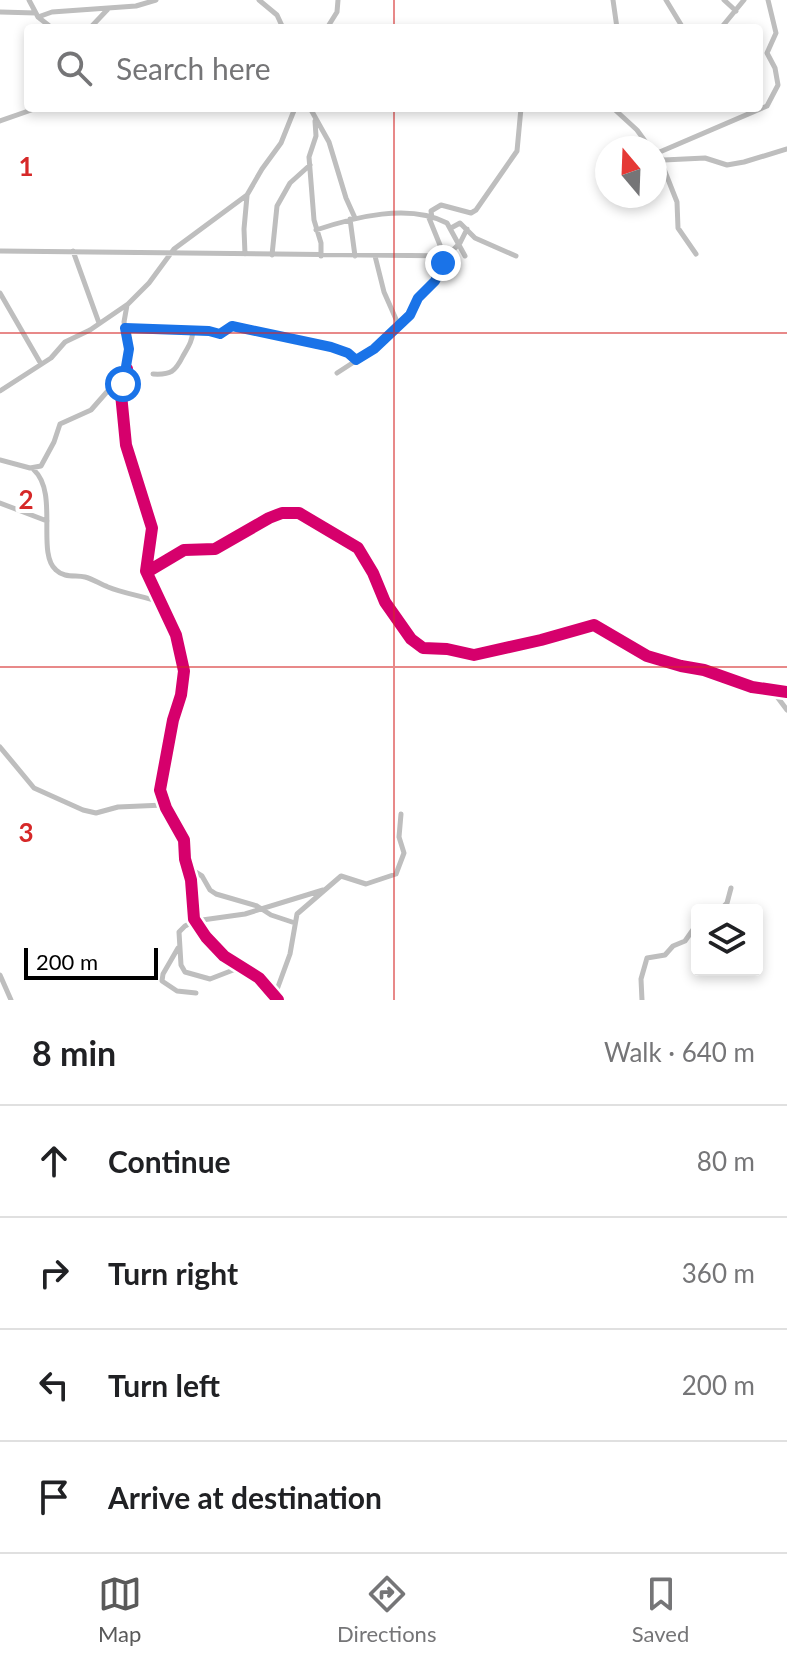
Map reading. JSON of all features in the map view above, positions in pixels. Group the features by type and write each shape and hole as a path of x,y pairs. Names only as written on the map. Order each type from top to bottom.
{"street":[{"path":"29,0 37,15 47,24"},
{"path":"0,12 37,15 108,9 156,0"},
{"path":"259,0 276,14 281,24"},
{"path":"330,24 337,12 338,0"},
{"path":"613,0 616,24"},
{"path":"666,0 681,24"},
{"path":"724,0 736,11"},
{"path":"725,24 744,0"},
{"path":"763,108 771,102 778,85 775,68 767,53 776,33 768,0"},
{"path":"94,24 108,9"},
{"path":"0,121 26,112"},
{"path":"245,254 247,195 281,143 293,112"},
{"path":"312,112 329,142 346,198 352,218 355,256"},
{"path":"448,256 430,218 431,211 441,205 466,212 476,210 519,147 521,112"},
{"path":"617,112 641,136"},
{"path":"667,150 753,112"},
{"path":"315,121 316,136 309,157 321,256"},
{"path":"667,156 705,158 720,164 733,164 787,149"},
{"path":"272,255 277,206 290,183 310,164"},
{"path":"667,178 677,202 678,228 696,254"},
{"path":"0,391 41,364 65,342 128,304 171,254 216,216 247,195"},
{"path":"316,230 352,218 405,214 430,218 444,221 451,228 465,256"},
{"path":"451,228 458,222 484,243 516,256"},
{"path":"337,373 374,349 412,313 418,298 431,287 467,229"},
{"path":"0,251 448,256"},
{"path":"73,251 99,323"},
{"path":"375,256 384,292 399,326"},
{"path":"0,293 41,364"},
{"path":"128,304 125,328 129,349 121,393 126,445 152,528 147,572 176,635 184,671 160,786 164,805 183,835 192,890 191,912 195,921 211,943 228,959 259,978 276,998"},
{"path":"125,328 220,334 232,326 331,347 348,353 356,360"},
{"path":"153,374 168,374 176,370 193,331"},
{"path":"127,369 91,410 62,421 44,464 49,560 58,572 87,577 107,587 162,603"},
{"path":"0,460 34,469 43,481"},
{"path":"34,469 44,464"},
{"path":"0,503 48,522"},
{"path":"147,572 185,550 215,549 276,515 299,513 358,548 385,602 411,639 423,648 474,655 594,625 647,656 704,670 752,687 787,692"},
{"path":"771,689 787,710"},
{"path":"0,747 34,788 83,810 96,813 118,807 164,805"},
{"path":"276,998 300,910 341,876 366,884 396,874 404,853 399,837 401,814"},
{"path":"188,867 202,876 216,894 261,907 271,915 295,923"},
{"path":"726,904 731,888"},
{"path":"241,967 214,978 197,977 183,969 179,932 195,921 245,914 324,890"},
{"path":"642,1000 641,979 647,958 665,955 673,946 685,941 691,932"},
{"path":"179,948 162,981 177,991 196,993"},
{"path":"0,975 11,1000"}],"cycle path":[{"path":"127,369 121,394 126,445 152,528 146,571 176,635 184,671 160,790 184,840 194,919 224,956 259,978 278,1000"},
{"path":"147,572 184,550 215,549 269,518 282,513 299,513 358,548 385,602 411,639 423,648 474,655 594,625 647,656 704,670 752,687 787,692"}],"route":[{"path":"123,384 129,349 125,328 220,334 232,326 342,350 356,360 374,349 410,315 418,298 435,281 443,263"}]}
